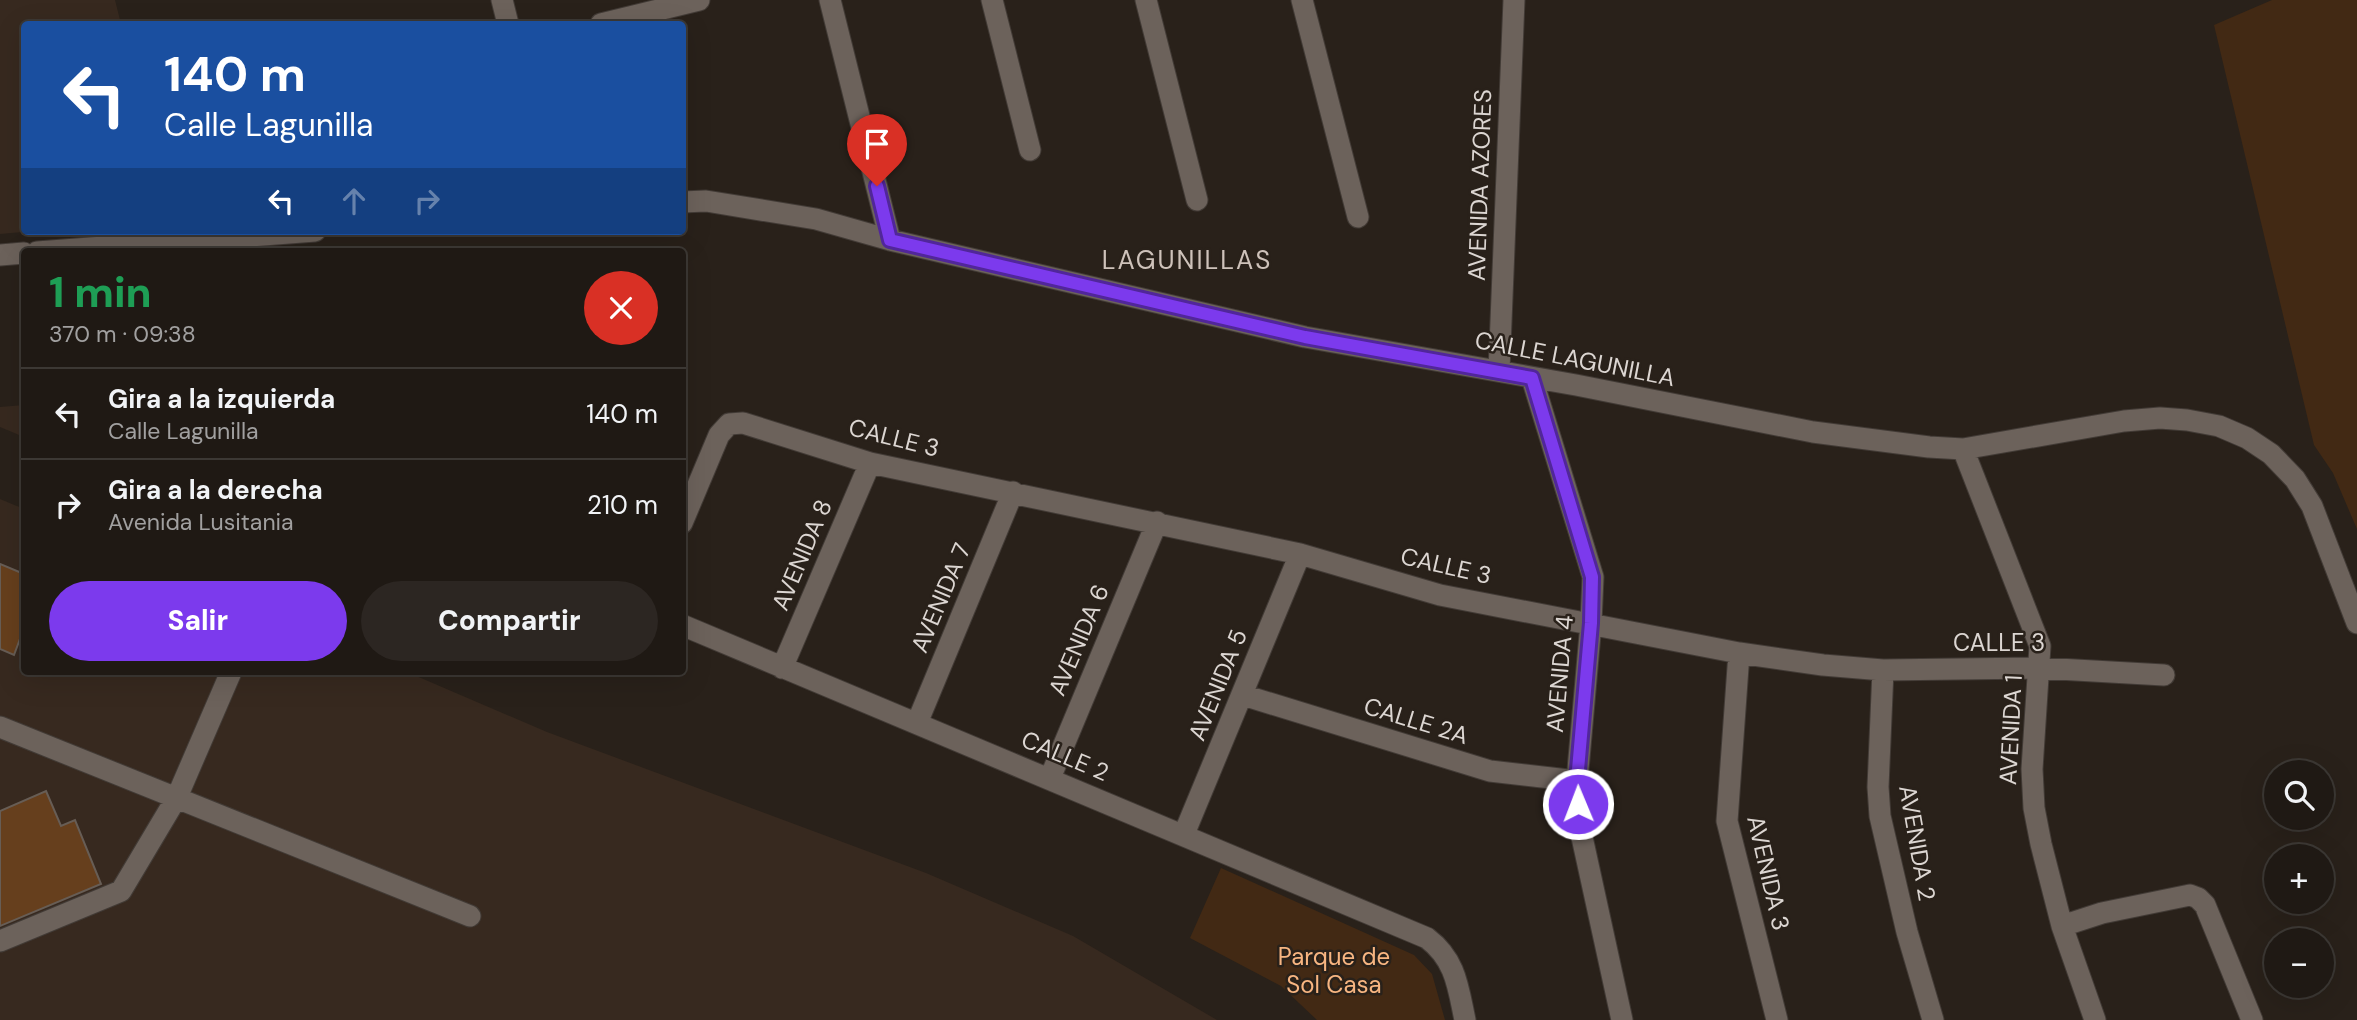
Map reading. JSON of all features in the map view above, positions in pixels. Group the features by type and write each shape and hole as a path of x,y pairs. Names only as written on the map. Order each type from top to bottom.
{"street":[{"path":"502,0 507,21"},
{"path":"613,21 699,0"},
{"path":"830,0 890,240"},
{"path":"992,0 1030,150"},
{"path":"1146,0 1197,200"},
{"path":"1302,0 1358,217"},
{"name":"AVENIDA AZORES","path":"1499,372 1514,0"},
{"name":"CALLE LAGUNILLA","path":"686,202 706,201 816,219 890,240 1305,337 1576,384 1813,432 1963,449 2124,421 2161,418 2219,426 2247,438 2271,454 2295,479 2312,506 2357,623"},
{"path":"150,248 291,243 307,235"},
{"path":"0,255 21,253"},
{"name":"AVENIDA 4","path":"1532,378 1592,577 1591,623 1577,781 1580,828 1622,1020"},
{"name":"CALLE 3","path":"686,513 719,435 729,424 743,423 870,463 1300,554 1440,595 1739,653 1823,666 1883,670 2040,668 2164,675"},
{"name":"AVENIDA 1","path":"1963,449 2040,646 2032,769 2035,808 2041,844 2062,926 2095,1020"},
{"name":"AVENIDA 8","path":"782,668 870,463"},
{"name":"AVENIDA 7","path":"917,723 1013,492"},
{"name":"AVENIDA 6","path":"1050,778 1157,522"},
{"name":"AVENIDA 5","path":"1184,834 1300,554"},
{"name":"CALLE 2","path":"686,627 1427,938 1449,959 1465,1020"},
{"name":"AVENIDA 3","path":"1739,653 1727,821 1777,1020"},
{"name":"AVENIDA 2","path":"1883,670 1878,787 1880,816 1907,932 1933,1020"},
{"path":"0,941 121,891 177,797 230,675"},
{"name":"CALLE 2A","path":"1243,695 1490,771 1577,781"},
{"path":"0,727 470,916"},
{"path":"2062,926 2102,913 2190,895 2198,898 2205,905 2252,1020"}],"shaded area":[{"path":"0,0 115,0 120,21 21,21 21,232 0,234"},
{"path":"21,405 21,436 0,427 0,407"},
{"path":"0,499 21,508 21,675 414,675 547,732 926,873 1073,936 1217,1020 0,1020"}],"green space":[{"path":"2272,0 2357,0 2357,529 2333,473 2314,445 2214,25"},
{"name":"Parque de Sol Casa","path":"1221,868 1414,955 1432,974 1445,1020 1317,1020 1281,986 1190,938"}],"building":[{"path":"0,564 21,573 21,636 14,655 0,649"},
{"path":"46,791 61,826 75,820 101,884 0,926 0,811"}],"district":[{"name":"LAGUNILLAS","path":"1187,260"}],"route":[{"path":"877,186 890,240 1305,337 1532,378 1592,577 1591,623 1577,781 1578,804"}]}
